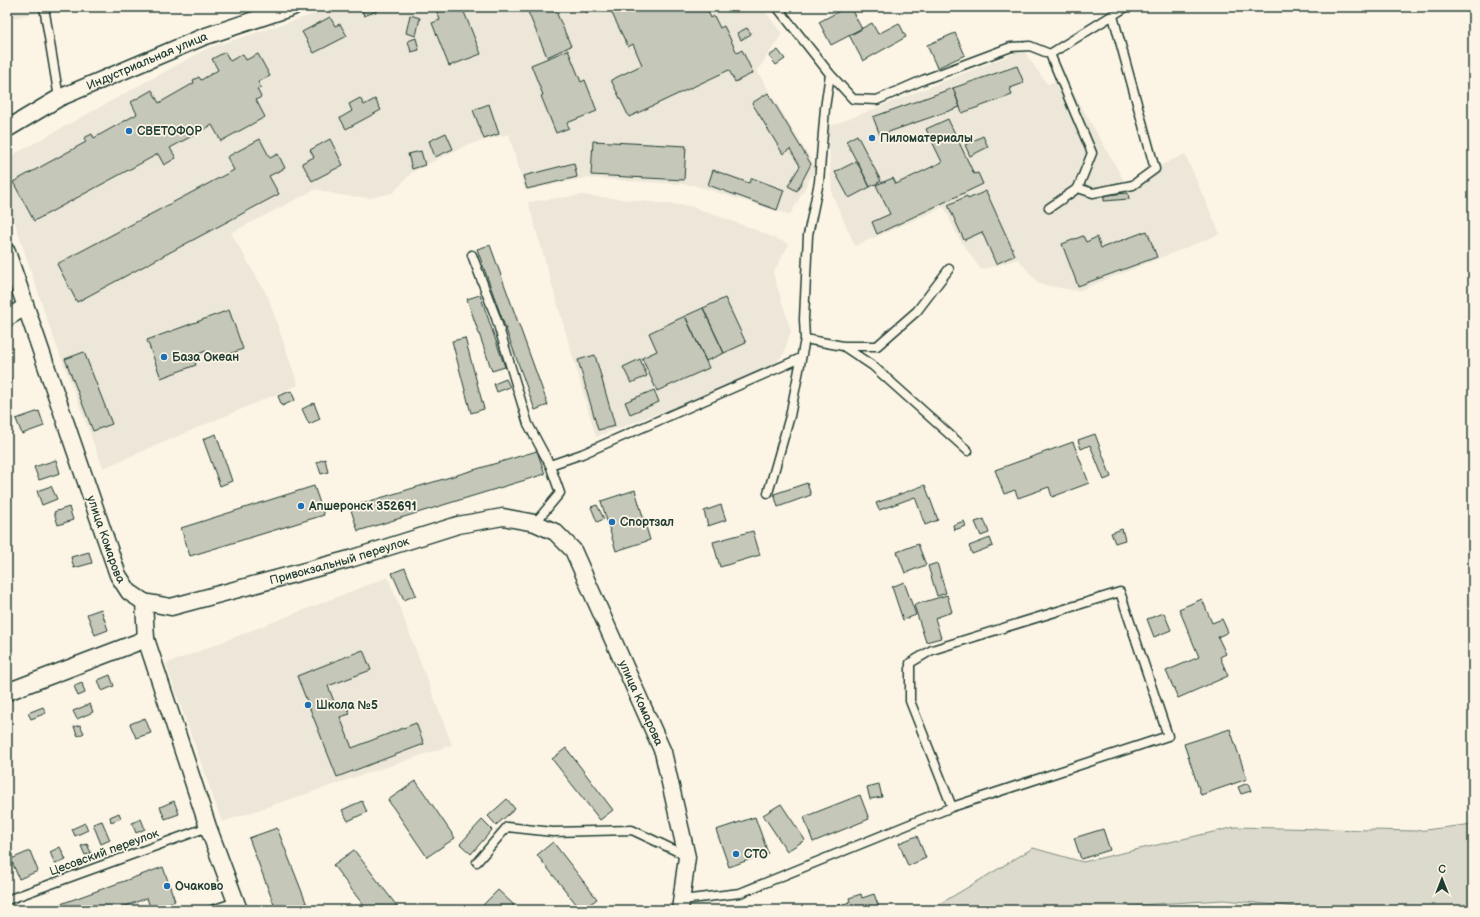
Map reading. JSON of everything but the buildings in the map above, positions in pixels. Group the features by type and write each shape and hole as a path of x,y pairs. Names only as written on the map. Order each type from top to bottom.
{"street":[{"name":"Индустриальная улица","path":"7,129 59,98 203,38 293,7"},
{"name":"улица Комарова","path":"7,252 118,575 129,592 144,602"},
{"path":"7,318 25,307"},
{"name":"Привокзальный переулок","path":"144,602 171,607 350,558 458,525 503,517 535,523"},
{"name":"улица Комарова","path":"535,523 555,532 572,550 663,752 687,856 681,905"},
{"path":"144,602 146,639 208,827 238,906"},
{"path":"7,692 146,639"}],"lane":[{"path":"44,7 59,98"},
{"path":"777,7 830,74 853,99 877,100 923,80 1011,47 1030,46 1050,54 1092,153 1078,188 1049,208"},
{"path":"1050,54 1114,16 1126,7"},
{"path":"1078,188 1093,193 1132,185 1155,169 1114,16"},
{"path":"768,493 790,416 806,339 804,319 808,235 819,182 824,108 830,74"},
{"path":"472,255 496,318 528,424 550,465 560,493 535,523"},
{"path":"806,339 843,346 877,346 917,311 949,269"},
{"path":"843,346 873,366 968,451"},
{"path":"550,465 582,454 801,358"},
{"path":"681,905 740,893 952,807 1168,736 1120,592 932,650 910,663 910,701 952,807"},
{"name":"Цесовский переулок","path":"7,900 208,827"},
{"path":"477,862 508,827 553,832 632,830 687,856"},
{"path":"212,910 238,906"}],"shaded area":[{"path":"7,7 70,7 7,19"},
{"path":"337,7 762,7 782,34 757,71 816,168 790,215 693,185 586,178 525,190 509,134 467,145 412,172 393,193 370,198 338,195 316,189 231,233 268,297 298,385 103,468 50,328 7,199 7,158 208,48"},
{"path":"1023,50 1047,84 1065,78 1125,182 1185,154 1220,234 1078,291 1039,284 1018,259 981,270 960,240 944,207 855,246 832,194 828,127"},
{"path":"581,195 690,206 754,229 789,244 773,273 791,331 784,353 770,370 596,437 528,202"},
{"name":"Школа №5","path":"388,577 452,745 222,822 166,664"},
{"path":"1473,824 1473,910 1305,910 1298,907 1224,900 1153,904 1106,910 930,910 1033,848 1083,862 1235,827 1417,831"},
{"path":"1208,906 1252,906 1293,910 1163,910"}],"place":[{"name":"СВЕТОФОР","path":"129,131"},
{"name":"Пиломатериалы","path":"872,138"},
{"name":"База Океан","path":"164,357"},
{"name":"Апшеронск 352691","path":"301,506"},
{"name":"Спортзал","path":"612,522"},
{"name":"Школа №5","path":"308,705"},
{"name":"СТО","path":"736,854"},
{"name":"Очаково","path":"167,886"}]}
